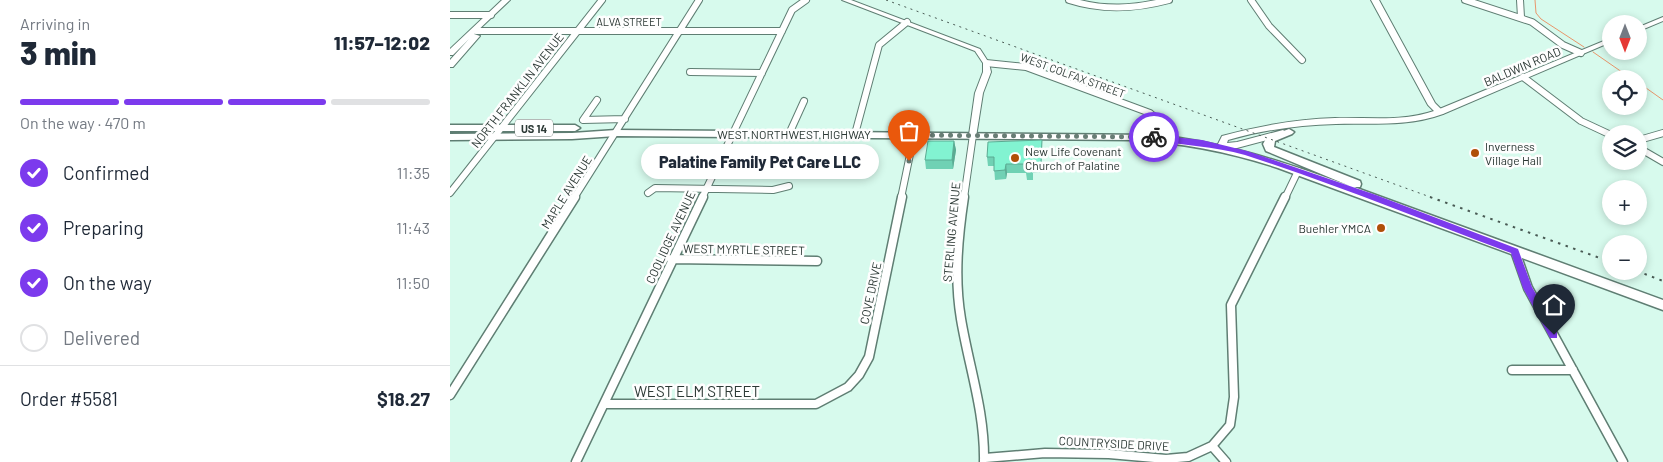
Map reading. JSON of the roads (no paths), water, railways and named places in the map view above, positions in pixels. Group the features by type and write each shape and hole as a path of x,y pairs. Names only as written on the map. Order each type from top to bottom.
{"main road":[{"path":"450,53 468,34 476,31 506,0"},
{"path":"1375,0 1432,105 1440,112"},
{"path":"450,65 478,34 476,31"},
{"path":"1221,146 1226,138 1258,129 1349,121 1410,120 1440,112"},
{"path":"1221,146 1237,145 1263,136 1353,126 1364,122"},
{"name":"WEST NORTHWEST HIGHWAY","path":"450,128 580,128 616,133"},
{"path":"1289,132 1271,139 1268,144 1270,149 1354,182 1388,203"},
{"name":"WEST NORTHWEST HIGHWAY","path":"450,137 572,136 616,133 1161,137 1221,146 1298,171 1663,305"}],"street":[{"name":"NORTH FRANKLIN AVENUE","path":"450,193 602,0"},
{"name":"MAPLE AVENUE","path":"450,395 699,0"},
{"name":"COOLIDGE AVENUE","path":"576,462 671,259 792,10 806,0"},
{"path":"845,0 970,46 978,50 986,63"},
{"path":"1069,0 1083,5 1120,8 1150,5 1169,0"},
{"path":"1251,0 1270,26 1302,60"},
{"path":"1465,0 1521,17 1543,28 1563,46 1580,53"},
{"path":"1520,0 1521,17"},
{"path":"450,15 491,15"},
{"path":"1648,25 1663,19"},
{"path":"855,134 879,45 907,22"},
{"name":"ALVA STREET","path":"476,31 782,31"},
{"name":"BALDWIN ROAD","path":"1440,112 1602,44"},
{"path":"1563,46 1567,60"},
{"name":"WEST COLFAX STREET","path":"986,63 1026,67 1150,113 1157,120"},
{"name":"STERLING AVENUE","path":"985,460 980,409 958,298 958,252 979,93 987,72 986,63"},
{"path":"690,72 762,73"},
{"path":"1523,77 1581,120 1602,130"},
{"path":"597,100 583,120 624,119"},
{"path":"789,134 804,101"},
{"path":"1647,138 1663,133"},
{"name":"COVE DRIVE","path":"789,405 816,404 842,392 858,378 869,357 914,135"},
{"path":"1647,153 1663,162"},
{"name":"COUNTRYSIDE DRIVE","path":"985,460 1045,453 1109,454 1166,460 1188,456 1212,446 1230,425 1234,397 1231,304 1298,171"},
{"path":"648,192 655,188 773,190 789,186"},
{"path":"1515,251 1528,288 1623,462"},
{"name":"WEST MYRTLE STREET","path":"671,259 817,261"},
{"path":"1512,370 1572,370"},
{"name":"WEST ELM STREET","path":"604,404 789,405"},
{"path":"1212,446 1226,462"}],"waterway":[{"path":"1535,0 1536,13 1541,19 1584,47"},
{"path":"1593,52 1619,70"},
{"path":"1647,89 1663,100"}],"railway":[{"path":"886,0 1433,198"},
{"path":"1430,197 1602,259"},
{"path":"1647,275 1663,281"}],"place":[{"name":"Inverness Village Hall","path":"1475,153"},
{"name":"New Life Covenant Church of Palatine","path":"1015,158"},
{"name":"Palatine Family Pet Care LLC","path":"909,161"},
{"name":"Buehler YMCA","path":"1381,228"}]}
